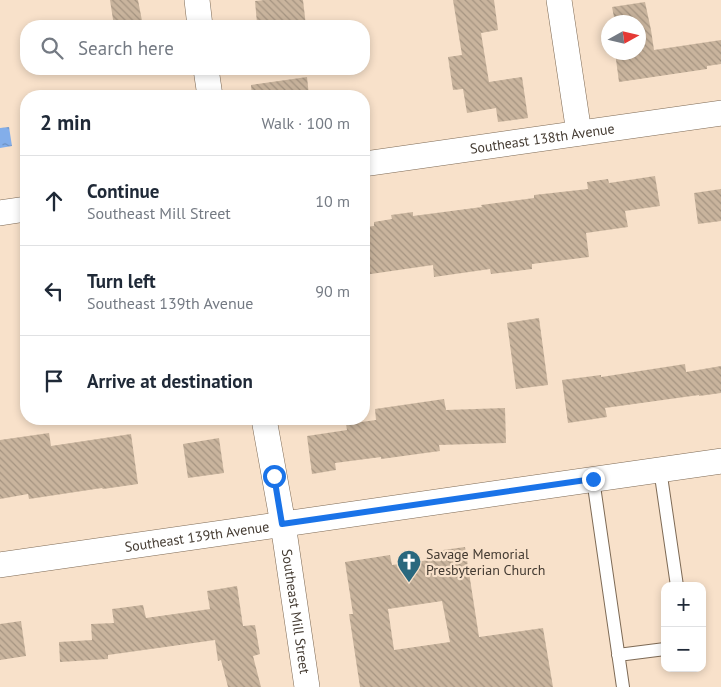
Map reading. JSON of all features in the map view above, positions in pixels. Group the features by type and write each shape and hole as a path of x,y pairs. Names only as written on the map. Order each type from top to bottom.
{"street":[{"path":"196,0 199,20"},
{"path":"559,0 579,133"},
{"path":"207,75 209,90"},
{"name":"Southeast 138th Avenue","path":"370,163 721,113"},
{"path":"0,213 20,211"},
{"name":"Southeast Mill Street","path":"265,425 307,687"},
{"name":"Southeast 139th Avenue","path":"0,565 721,461"}],"lane":[{"path":"660,469 676,582"},
{"path":"593,479 623,687"},
{"path":"618,655 661,650"}],"water":[{"path":"9,127 12,146 0,148 0,128"}],"building":[{"path":"110,0 138,0 142,20 113,20"},
{"path":"303,0 305,20 257,20 255,1"},
{"path":"453,0 494,0 498,30 481,33 489,82 522,77 528,118 498,122 496,108 467,113 463,89 453,90 448,57 462,55"},
{"path":"645,2 654,50 721,40 721,64 707,66 707,69 619,82 616,60 646,60 646,15 614,15 612,7"},
{"path":"307,77 308,90 251,90 251,85"},
{"path":"655,176 660,206 625,211 628,227 586,233 589,257 532,264 532,269 491,274 490,269 434,277 433,265 370,274 370,226 374,226 374,222 392,219 391,215 413,212 413,216 482,207 481,205 534,198 534,195 588,189 587,182 608,179 609,183"},
{"path":"721,189 721,221 698,224 694,193"},
{"path":"539,318 548,385 516,389 507,323"},
{"path":"685,364 686,372 721,366 721,393 605,408 607,417 568,423 562,380 601,375 601,377"},
{"path":"444,399 446,410 505,408 506,443 439,445 440,451 335,463 336,470 312,474 307,436 347,430 346,425 370,425 370,421 376,420 375,409"},
{"path":"49,433 51,446 131,434 138,484 29,499 28,494 0,499 0,440"},
{"path":"219,438 224,473 188,478 183,444"},
{"path":"465,547 479,637 543,628 553,687 360,687 349,614 353,614 345,562 390,555 392,565 437,559 436,551","holes":["442,601 450,642 394,650 388,609"]},
{"path":"237,586 243,626 255,625 260,654 253,656 261,687 228,687 221,660 218,661 215,640 108,655 108,659 60,662 59,642 92,640 91,624 114,623 112,609 143,605 146,618 210,609 207,591"},
{"path":"21,621 26,656 0,660 0,624"}],"place":[{"name":"Savage Memorial Presbyterian Church","path":"409,583"}],"route":[{"path":"274,476 282,524 593,479"}]}
